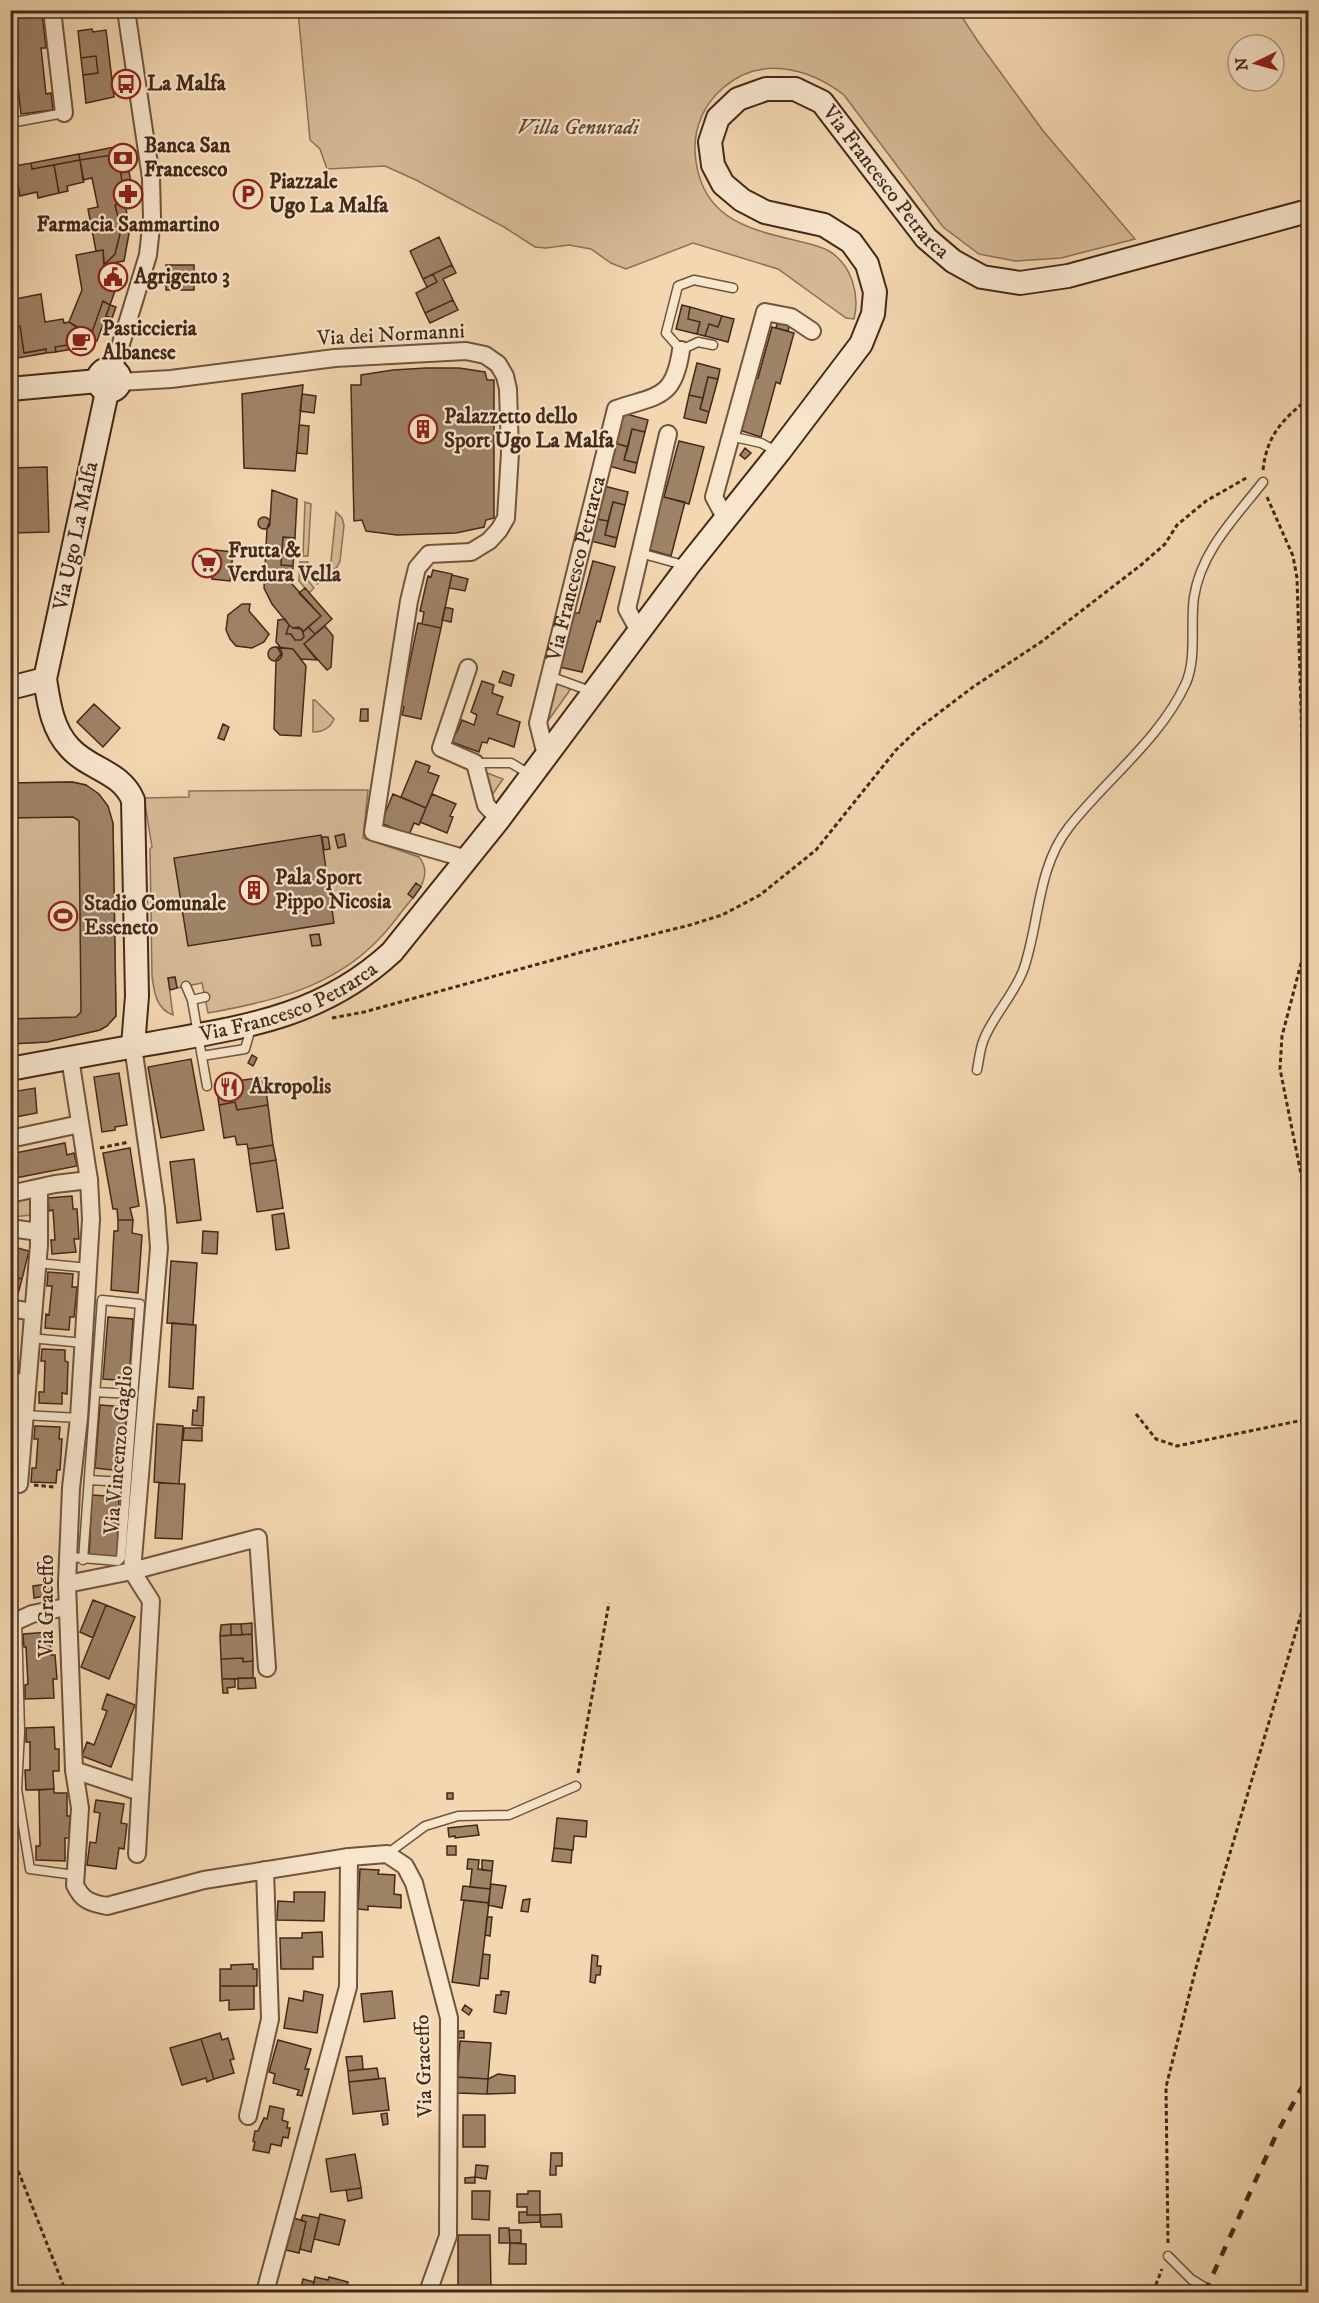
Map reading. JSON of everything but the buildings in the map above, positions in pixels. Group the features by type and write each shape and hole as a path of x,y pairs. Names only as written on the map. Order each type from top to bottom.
{"main road":[{"name":"Via Francesco Petrarca","path":"10,1069 133,1046 200,1046 310,1005 362,978 392,952 499,819 687,566 779,452 861,344 873,314 875,292 867,264 851,242 824,225 765,212 742,200 723,184 713,165 710,142 718,118 738,99 766,89 795,89 822,102 926,238 953,261 982,277 1020,283 1068,276 1308,211"},
{"path":"10,389 110,381"},
{"name":"Via Ugo La Malfa","path":"45,679 110,381"},
{"path":"10,688 45,679 51,717 68,747 84,760 123,782 133,800 137,996 133,1046"}],"street":[{"path":"52,10 64,112"},
{"name":"Via Ugo La Malfa","path":"110,381 148,255 152,218 151,177 126,10"},
{"path":"726,519 714,497 765,312 791,317 812,331"},
{"name":"Via Francesco Petrarca","path":"546,755 538,723 615,409 660,394 670,386 677,372 681,350"},
{"name":"Via dei Normanni","path":"110,381 171,379 335,358 466,351 485,355 498,364 505,376 508,389 510,453 506,518 499,530 481,547 471,552 429,554 417,568 409,601 373,832 467,859"},
{"path":"639,631 627,609 668,434"},
{"path":"468,668 441,748 475,764 486,805 499,819"},
{"name":"Via Vincenzo Gaglio","path":"132,1570 159,1248 156,1208 133,1046"},
{"name":"Via Graceffo","path":"70,1058 89,1180 91,1219 79,1418 71,1488 76,1558 67,1584 66,1607 74,1770 80,1808 75,1885 80,1896 92,1904 106,1906 204,1880 349,1857 387,1854 405,1866 414,1883 448,2018 448,2236 428,2292"},
{"path":"10,1139 80,1124"},
{"path":"10,1194 89,1180"},
{"path":"15,1483 23,1415 18,1382 30,1338 39,1232 39,1188"},
{"path":"10,1228 39,1232"},
{"path":"10,1308 32,1312"},
{"path":"67,1584 258,1538 267,1668"},
{"path":"132,1570 152,1601 137,1854"},
{"path":"14,1622 32,1614 66,1607"},
{"path":"74,1770 140,1792"},
{"path":"265,2292 348,1987 349,1857"},
{"path":"248,2116 270,2019 266,1870"}],"lane":[{"path":"10,123 64,112"},
{"path":"713,345 698,342 681,350 666,333 678,286 694,280 734,288"},
{"path":"730,436 761,443 779,452"},
{"path":"977,1070 983,1040 1012,994 1024,969 1046,871 1053,851 1069,827 1112,781 1173,707 1187,680 1198,577 1207,556 1234,517 1263,482"},
{"path":"640,553 687,566"},
{"path":"548,676 594,692"},
{"path":"475,764 511,763 531,775"},
{"path":"186,986 192,1000 207,1086"},
{"path":"192,1000 205,997"},
{"path":"37,1263 89,1268"},
{"path":"102,1300 140,1304 121,1558 118,1561 76,1558 89,1480 95,1392 102,1300"},
{"path":"30,1338 84,1343"},
{"path":"95,1392 132,1394"},
{"path":"23,1415 79,1418"},
{"path":"89,1480 125,1482"},
{"path":"14,1622 20,1732 17,1789 30,1869 75,1875"},
{"path":"387,1854 425,1826 458,1816 509,1815 576,1786"},
{"path":"1168,2256 1191,2279 1212,2292"}],"path":[{"path":"1308,399 1286,417 1270,440 1263,470 1263,482 1270,508 1293,556 1297,578 1308,937 1282,1036 1280,1069 1308,1209"},
{"path":"310,1005 321,1020 364,1012 690,925 722,915 760,895 816,850 896,750 919,728 974,687 1041,642 1141,566 1165,544 1177,525 1206,501 1263,470"},
{"path":"1136,1414 1156,1439 1178,1446 1308,1419"},
{"path":"15,1483 71,1488"},
{"path":"1153,2292 1168,2256 1166,2087 1197,1964 1308,1591"},
{"path":"576,1786 609,1603"},
{"path":"10,2151 66,2292"}],"green space":[{"name":"Villa Genuradi","path":"298,11 958,11 1044,132 1135,239 1061,258 1015,261 979,254 943,227 844,95 816,78 800,72 768,69 753,71 737,78 710,101 696,134 695,152 698,173 705,191 726,215 757,230 821,247 837,257 849,272 855,291 854,319 846,318 778,269 693,243 626,269 611,263 591,249 569,245 535,247 504,227 385,166 327,169 320,149 310,140"},
{"path":"305,502 311,504 308,556 303,556"},
{"path":"336,512 342,518 344,525 340,561 337,567 317,584 312,576 331,561"},
{"path":"300,562 308,562 306,578 314,588 309,593 299,581"},
{"path":"554,682 565,685 570,690 545,725"},
{"path":"313,700 334,719 328,728 313,732"},
{"path":"482,771 503,779 490,798"},
{"name":"Stadio Comunale Esseneto","path":"72,782 86,785 113,823 116,1016 100,1030 47,1042 11,1044 10,783"},
{"path":"368,790 363,838 419,857 425,870 423,882 416,894 382,936 341,970 299,990 254,1004 208,1013 202,983 177,988 175,977 168,978 173,1015 163,1009 157,999 152,976 150,849 152,847 144,798 189,797 189,791"},
{"path":"30,1197 32,1215 11,1217 10,1202"}],"railway":[{"path":"1205,2292 1277,2133 1308,2076"}],"place":[{"name":"La Malfa","path":"126,84"},
{"name":"Banca San Francesco","path":"123,158"},
{"name":"Farmacia Sammartino","path":"128,194"},
{"name":"Piazzale Ugo La Malfa","path":"248,194"},
{"name":"Agrigento 3","path":"113,277"},
{"name":"Pasticcieria Albanese","path":"81,341"},
{"name":"Palazzetto dello Sport Ugo La Malfa","path":"423,429"},
{"name":"Frutta & Verdura Vella","path":"207,563"},
{"name":"Pala Sport Pippo Nicosia","path":"254,890"},
{"name":"Stadio Comunale Esseneto","path":"63,916"},
{"name":"Akropolis","path":"229,1087"}]}
